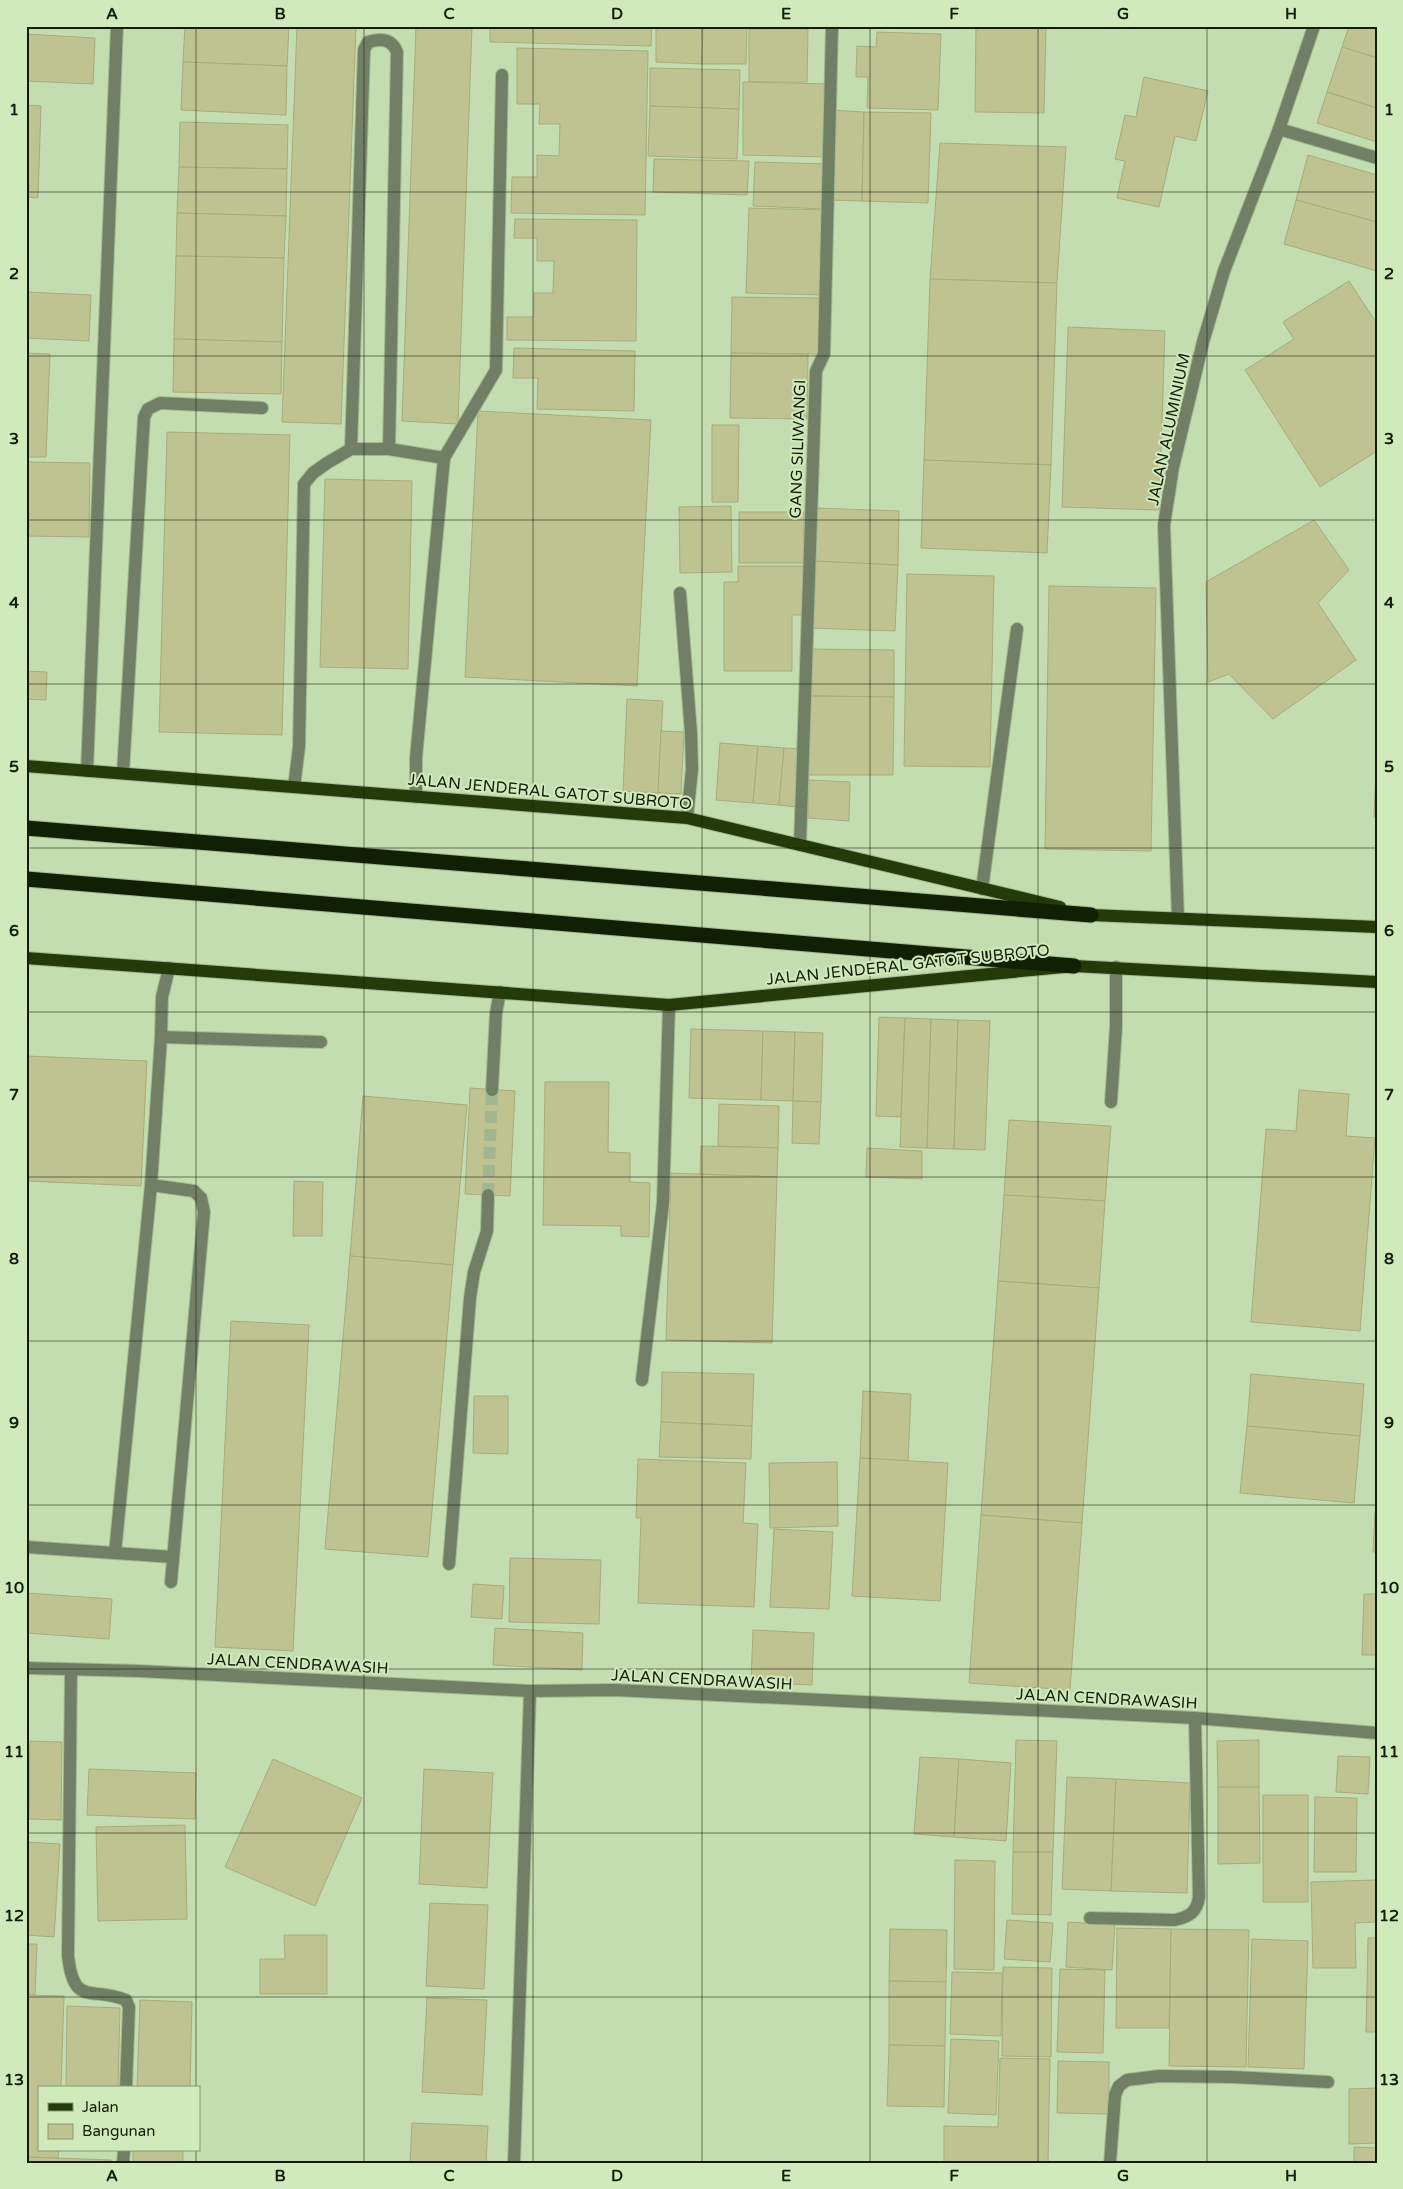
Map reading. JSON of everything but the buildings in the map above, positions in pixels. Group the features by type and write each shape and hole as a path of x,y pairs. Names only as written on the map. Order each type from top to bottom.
{"highway":[{"name":"JALAN JENDERAL GATOT SUBROTO","path":"26,828 1091,915"},
{"name":"JALAN JENDERAL GATOT SUBROTO","path":"26,879 1074,966"}],"main road":[{"name":"JALAN JENDERAL GATOT SUBROTO","path":"26,766 687,818 1091,915 1377,927"},
{"name":"JALAN JENDERAL GATOT SUBROTO","path":"26,958 669,1005 1074,966 1377,982"}],"street":[{"path":"86,771 117,26"},
{"name":"GANG SILIWANGI","path":"800,845 816,371 824,354 832,26"},
{"name":"JALAN ALUMINIUM","path":"1178,918 1164,525 1173,467 1224,271 1279,129 1314,26"},
{"path":"351,449 364,50 368,42 379,40 391,43 397,52 389,449"},
{"path":"416,797 416,758 444,458 496,370 502,75"},
{"path":"1279,129 1377,158"},
{"path":"123,774 144,417 148,409 160,403 262,408"},
{"path":"294,787 298,747 304,484 327,463 351,449 389,449 444,458"},
{"path":"680,593 692,733 692,770 687,818"},
{"path":"982,889 1017,630"},
{"path":"1111,1102 1116,1027 1116,967"},
{"path":"115,1553 151,1185 162,997 169,968"},
{"path":"492,1090 496,1013 500,992"},
{"path":"642,1380 662,1203 669,1005"},
{"path":"161,1037 321,1042"},
{"path":"151,1185 194,1191 201,1198 204,1212 171,1582"},
{"path":"448,1564 470,1298 474,1272 487,1231 488,1195"},
{"path":"26,1547 173,1557"},
{"name":"JALAN CENDRAWASIH","path":"26,1668 139,1671 530,1691 615,1690 1195,1718 1377,1733"},
{"path":"71,1670 68,1956 70,1974 74,1986 84,1992 115,1996 126,2000 129,2007 126,2086"},
{"path":"514,2163 530,1691"},
{"path":"1090,1918 1174,1920 1187,1917 1195,1911 1199,1896 1195,1718"},
{"path":"1110,2163 1115,2095 1119,2086 1127,2080 1159,2076 1232,2077 1328,2082"}],"tunnel":[{"path":"488,1195 492,1090"}]}
